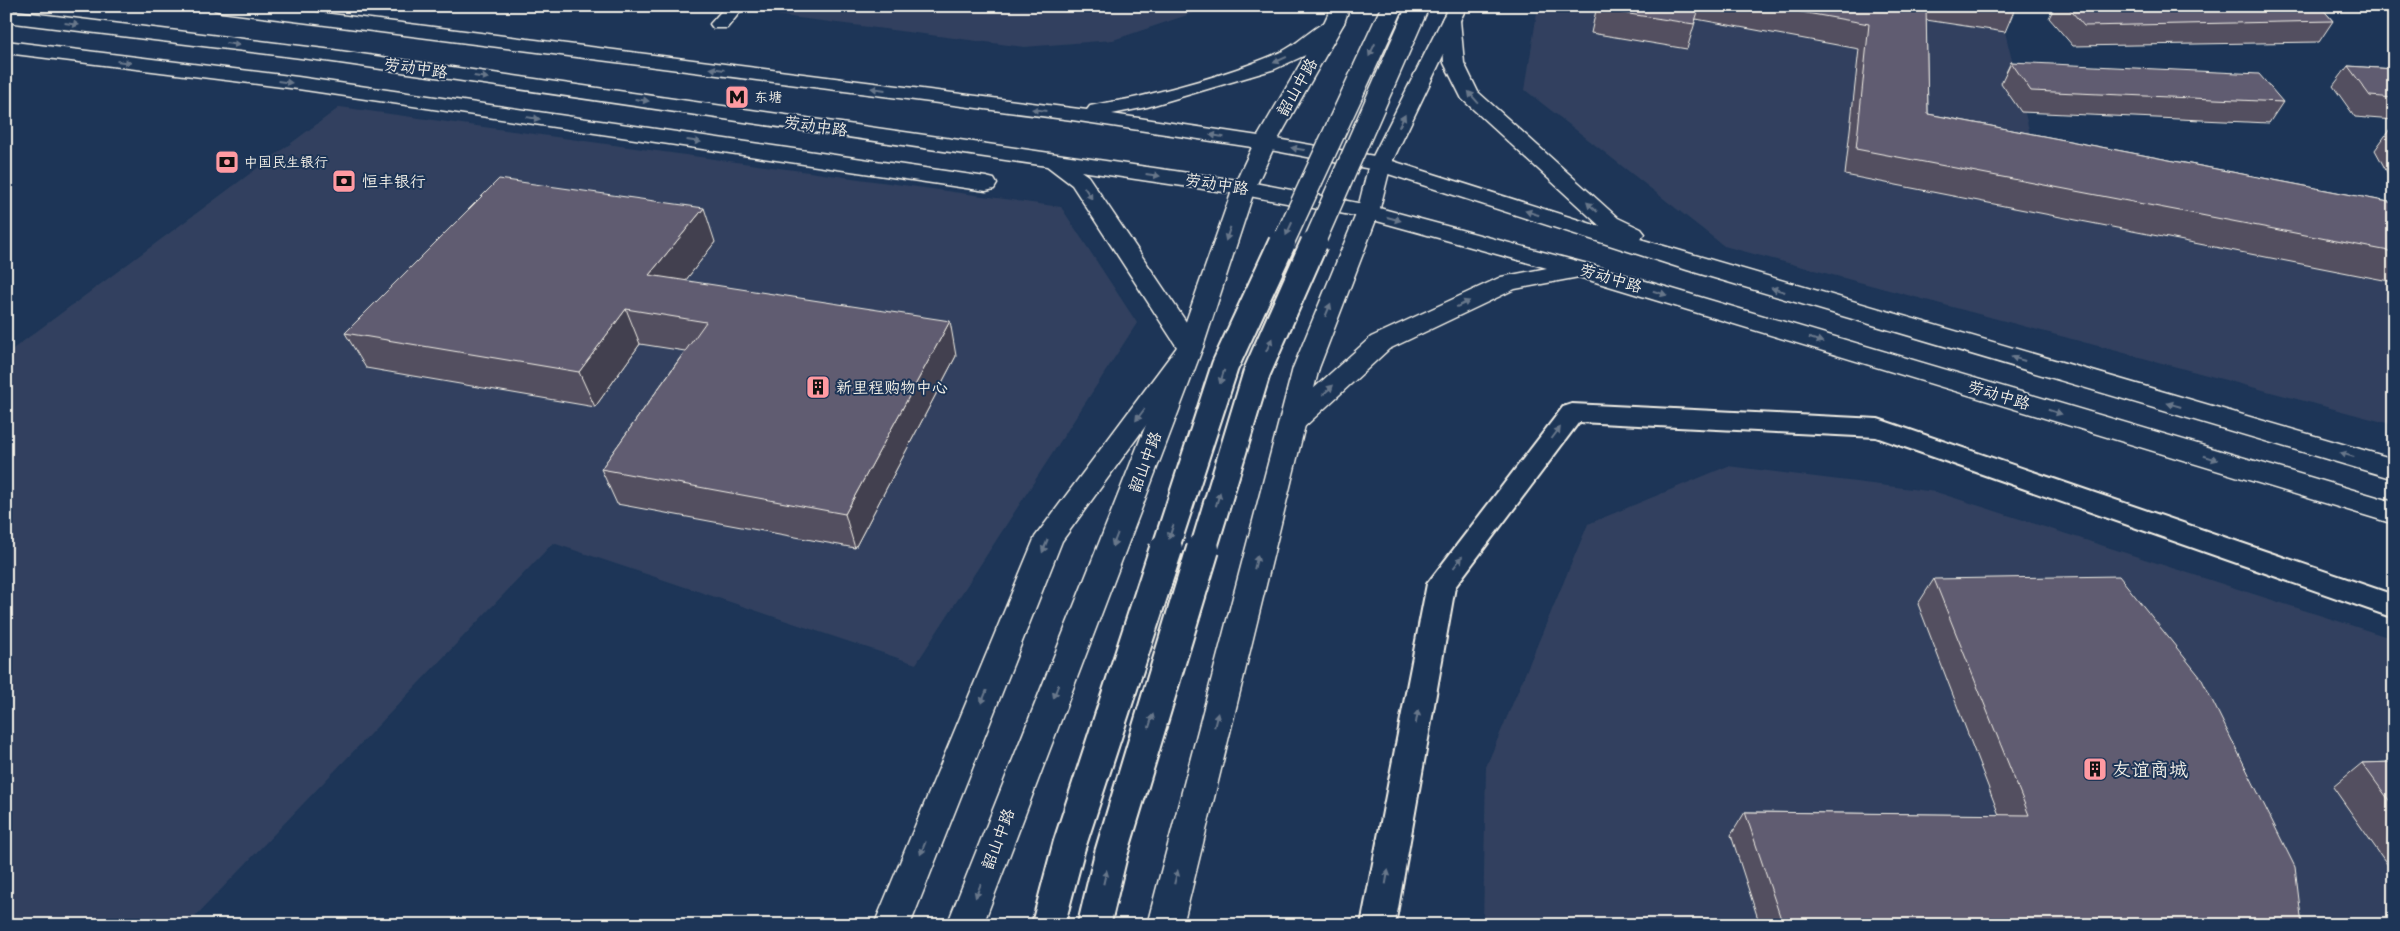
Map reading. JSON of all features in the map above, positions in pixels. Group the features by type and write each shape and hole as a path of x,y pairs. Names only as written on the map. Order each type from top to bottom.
{"main road":[{"path":"222,6 1072,114 1265,143 1380,164 1695,265 2394,469"},
{"path":"720,24 736,6"},
{"path":"1048,925 1069,846 1225,366 1393,6"},
{"path":"1094,925 1111,854 1257,372 1418,6"},
{"path":"1165,925 1306,368 1368,212 1380,164 1455,13"},
{"path":"1455,13 1454,63 1470,95 1610,223 1695,265"},
{"path":"1072,114 1140,104 1268,65 1303,49 1338,14"},
{"name":"韶山中路","path":"965,925 1190,347 1244,188 1265,143 1338,14"},
{"name":"劳动中路","path":"6,16 333,56 1244,188 1368,212 1580,269 2394,513"},
{"path":"6,47 298,83 986,184"},
{"path":"892,925 1049,537 1190,347 1080,181 1052,160"},
{"path":"1292,423 1380,343 1509,282 1580,269"}],"lane":[{"path":"1378,925 1441,584 1572,413 1878,428 2394,607"}],"shaded area":[{"path":"706,6 1214,6 1113,40 1024,47"},
{"path":"1538,6 1829,6 2005,32 2033,146 2394,213 2394,425 1724,246 1525,90"},
{"path":"340,107 1061,207 1137,323 916,664 553,543 187,925 6,925 6,354"},
{"path":"1728,466 1936,492 2394,639 2394,925 1483,925 1486,767 1588,524"}],"building":[{"path":"1597,6 1700,6 1694,24 1597,9"},
{"path":"1767,6 1926,6 1928,114 2394,203 2394,252 1856,149 1869,24"},
{"path":"1978,6 2013,6 2014,11"},
{"path":"2067,6 2320,6 2333,21 2084,26"},
{"path":"2011,62 2259,74 2283,102 2031,91"},
{"path":"2348,66 2394,69 2394,98 2370,96"},
{"name":"新里程购物中心","path":"499,179 704,208 649,275 950,321 845,514 601,469 706,322 626,309 579,372 345,333"},
{"name":"友谊商城","path":"2119,576 2201,678 2295,867 2302,925 1783,925 1745,812 2029,815 1934,579"},
{"path":"2394,762 2394,807 2362,763"}],"place":[{"name":"东塘","path":"737,97"},
{"name":"中国民生银行","path":"227,162"},
{"name":"恒丰银行","path":"344,181"},
{"name":"新里程购物中心","path":"818,387"},
{"name":"友谊商城","path":"2095,769"}]}
